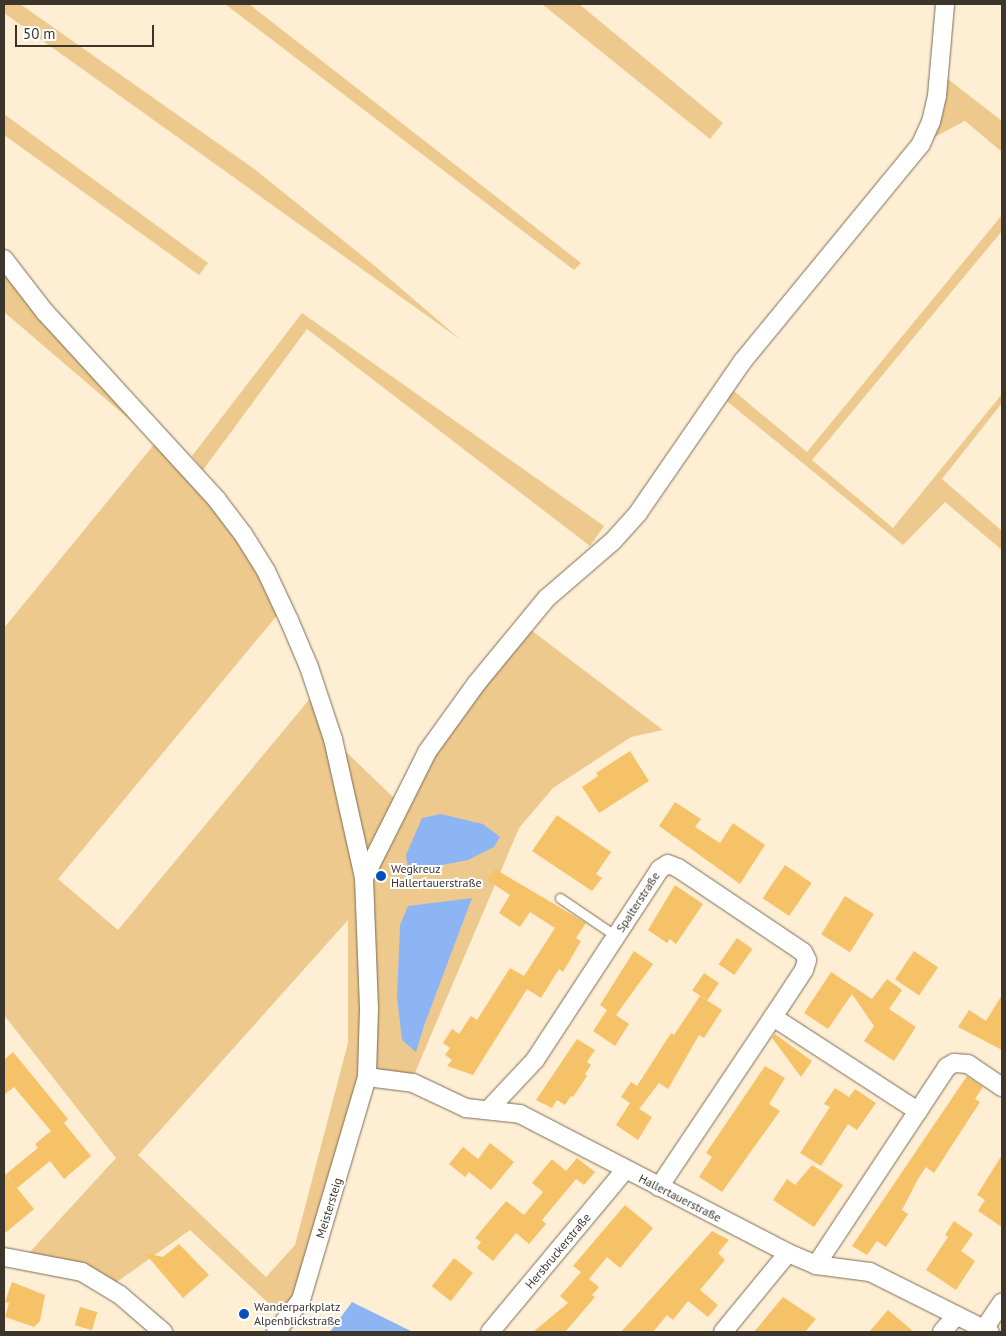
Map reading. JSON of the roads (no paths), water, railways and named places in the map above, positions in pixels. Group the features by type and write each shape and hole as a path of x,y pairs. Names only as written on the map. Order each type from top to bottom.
{"street":[{"path":"364,878 427,752 476,684 547,598 613,541 638,513 742,362 921,144 931,122 937,96 945,4"},
{"name":"Meistersteig","path":"4,259 45,312 217,500 266,571 310,667 330,730 364,878 370,1008 367,1077 301,1300 276,1332"},
{"name":"Spalterstraße","path":"489,1108 535,1060 660,869 668,864 678,868 804,952 807,960 804,970 774,1017 659,1187"},
{"path":"774,1017 918,1110"},
{"path":"816,1265 947,1067 954,1062 968,1064 1002,1086"},
{"name":"Hallertauerstraße","path":"367,1077 413,1083 466,1108 480,1111 489,1108 520,1114 788,1252 816,1265 870,1272 987,1331"},
{"name":"Hersbruckerstraße","path":"490,1332 626,1170"},
{"path":"722,1332 788,1252"},
{"path":"4,1257 82,1272 120,1295 156,1331"},
{"path":"987,1331 1002,1302"},
{"path":"942,1332 956,1316"}],"lane":[{"path":"560,898 616,936"}],"water":[{"path":"441,814 483,824 500,837 494,847 468,860 427,868 408,868 406,855 422,818"},
{"path":"472,898 416,1052 402,1040 397,997 400,925 408,906"},
{"path":"352,1302 413,1332 330,1332"}],"place":[{"name":"Wegkreuz Hallertauerstraße","path":"381,876"},
{"name":"Wanderparkplatz Alpenblickstraße","path":"244,1314"}]}
